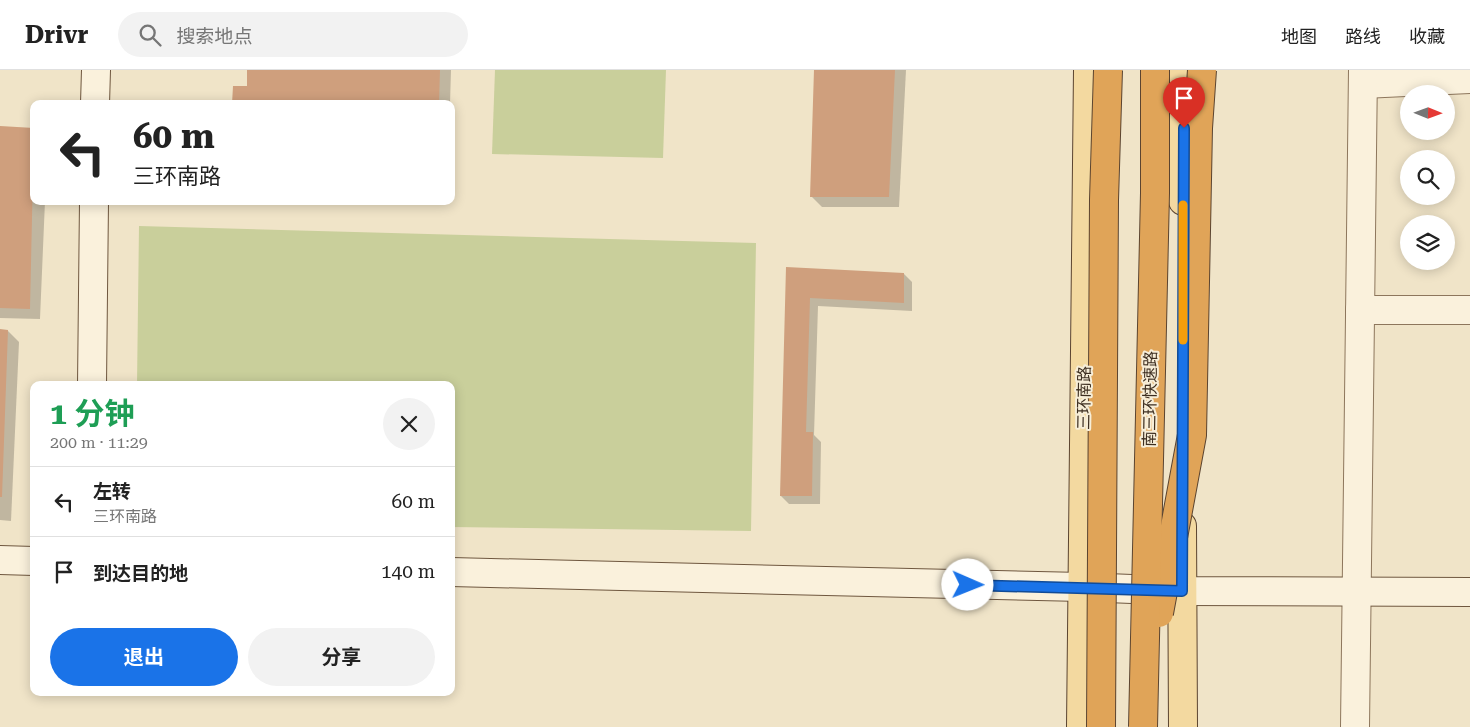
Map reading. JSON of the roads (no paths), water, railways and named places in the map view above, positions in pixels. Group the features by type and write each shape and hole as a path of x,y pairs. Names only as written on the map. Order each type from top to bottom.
{"highway":[{"path":"1100,727 1104,210 1108,70"},
{"name":"南三环快速路","path":"1144,727 1155,193 1155,70"},
{"path":"1144,696 1192,435 1198,128 1202,70"}],"main road":[{"name":"三环南路","path":"1081,727 1088,70"},
{"path":"1183,727 1184,70"}],"street":[{"path":"95,100 96,70"},
{"path":"1355,727 1355,591 1363,77 1470,79"},
{"path":"92,381 94,205"},
{"path":"1360,310 1470,310"},
{"path":"0,560 30,561"},
{"path":"455,572 1182,591 1470,592"}]}
